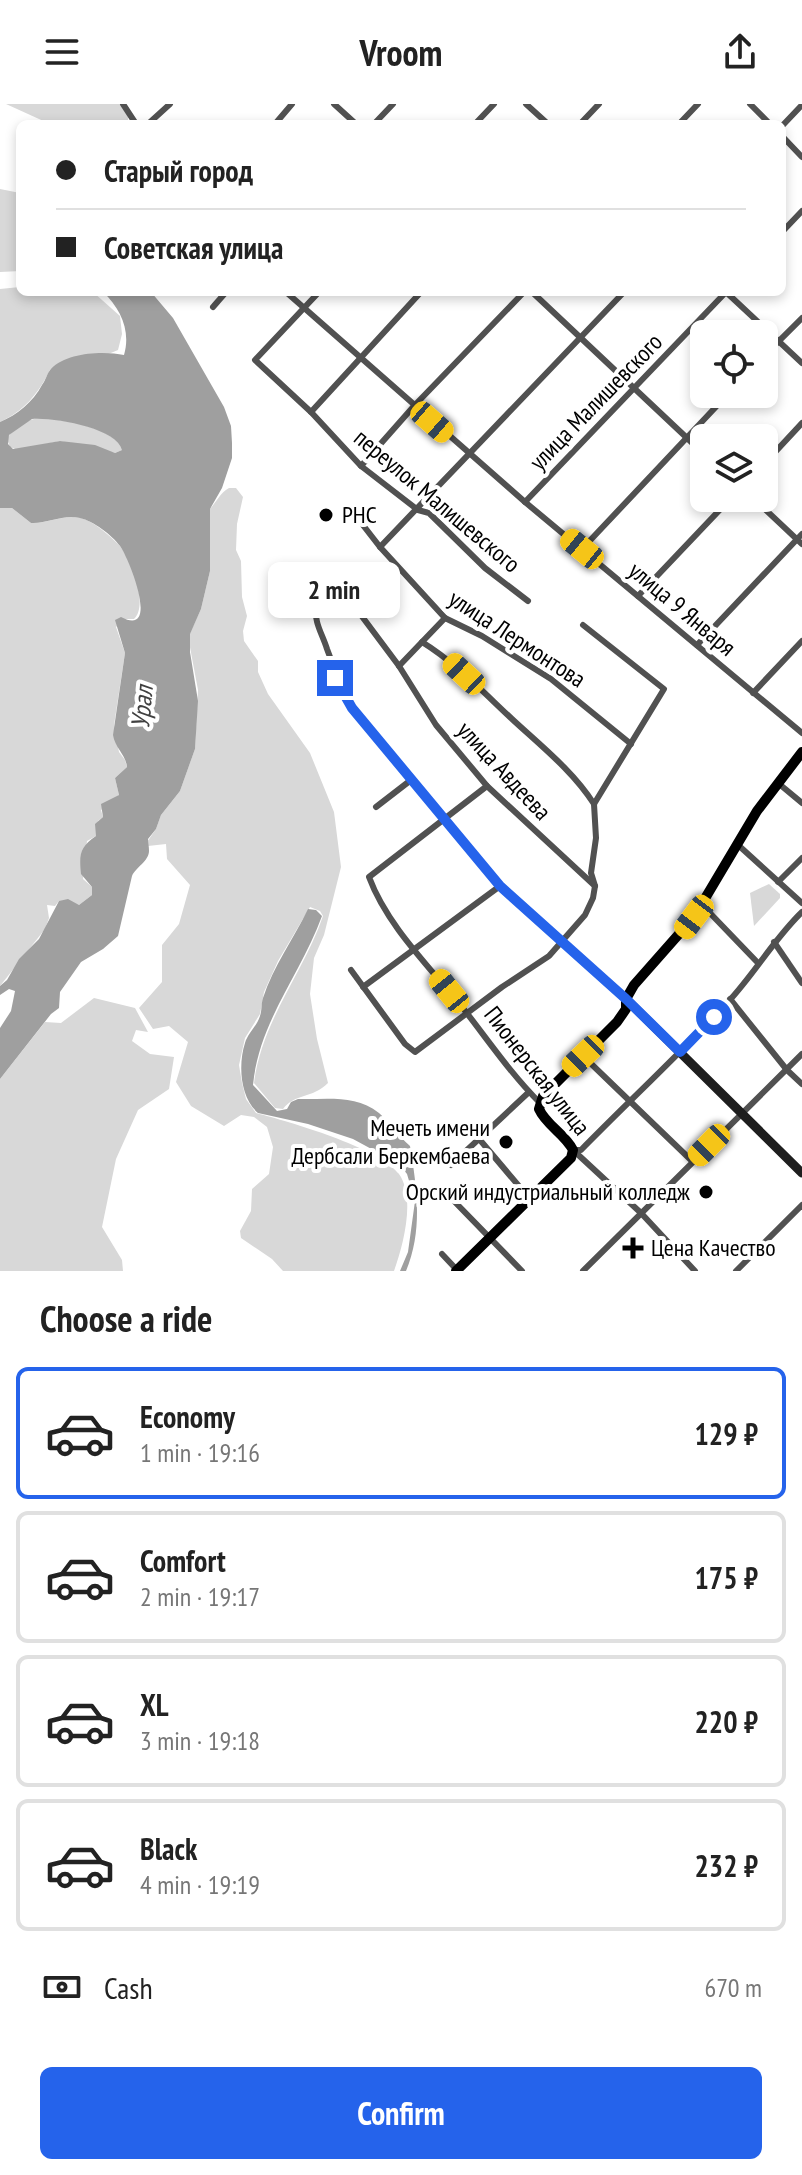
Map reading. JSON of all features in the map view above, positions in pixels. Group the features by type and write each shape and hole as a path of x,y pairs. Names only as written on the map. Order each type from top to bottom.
{"main road":[{"path":"540,1103 547,1092 617,1022 626,1009 626,999 634,985 694,917 737,844 802,752"},
{"name":"Пионерская улица","path":"540,1103 541,1115 570,1143 573,1150"},
{"path":"457,1271 571,1158 573,1150"}],"street":[{"path":"152,120 170,104"},
{"path":"278,120 292,104"},
{"path":"334,104 352,120"},
{"path":"378,120 393,104"},
{"path":"479,120 494,104"},
{"path":"526,104 544,120"},
{"path":"584,120 599,104"},
{"path":"683,120 698,104"},
{"path":"750,104 766,120"},
{"path":"786,122 802,105"},
{"path":"786,140 802,157"},
{"path":"786,228 802,211"},
{"path":"213,307 223,296"},
{"name":"улица 9 Января","path":"290,296 525,502 802,733"},
{"path":"304,308 315,296"},
{"path":"311,412 417,296"},
{"path":"361,466 520,296"},
{"path":"536,296 690,442"},
{"path":"380,547 620,296"},
{"name":"улица Малишевского","path":"525,502 722,296"},
{"path":"730,296 802,363"},
{"name":"переулок Малишевского","path":"304,308 255,360 311,412 361,466 418,510 429,513 485,568 528,601"},
{"path":"779,341 802,318"},
{"path":"582,549 715,408"},
{"path":"778,449 802,423"},
{"path":"638,596 718,512"},
{"path":"697,645 800,539 769,512"},
{"name":"улица Лермонтова","path":"359,520 445,618 482,636 551,679 631,744"},
{"name":"улица Авдеева","path":"411,780 352,708 335,678 314,618 316,606 333,590 343,591 399,666 436,725 487,786 595,886"},
{"path":"399,666 445,618"},
{"path":"583,625 664,689 594,804"},
{"path":"753,693 802,641"},
{"path":"351,970 405,1044 415,1052 549,956 585,915 593,898 594,804 584,788 444,656 422,642"},
{"path":"376,807 411,780 500,886 626,999 802,1173"},
{"path":"778,783 802,803"},
{"path":"444,818 487,786"},
{"name":"Пионерская улица","path":"444,818 369,877 377,899 540,1103"},
{"path":"737,844 802,903"},
{"path":"778,882 802,858"},
{"path":"363,987 500,886"},
{"path":"708,911 758,963"},
{"path":"573,1150 581,1150 680,1052 730,999 774,942 802,912"},
{"path":"774,942 802,983"},
{"path":"730,999 802,1084"},
{"path":"583,1271 802,1054"},
{"path":"583,1056 692,1161"},
{"path":"451,1165 529,1092"},
{"path":"480,1140 530,1199"},
{"name":"Пионерская улица","path":"573,1150 641,1213 695,1271"},
{"path":"452,1199 522,1271"},
{"path":"736,1271 802,1205"},
{"path":"442,1254 457,1271"}],"shaded area":[{"path":"6,104 120,104 128,117 128,120 41,120"},
{"path":"0,189 16,192 16,271 0,272"},
{"path":"16,287 16,296 98,296 120,316 122,334 118,350 106,355 90,355 50,370 30,401 0,422 0,289"},
{"path":"40,418 96,429 116,440 123,447 122,450 115,453 60,441 18,450 10,447 7,439 17,427"},
{"path":"229,488 236,488 243,497 237,524 236,550 241,561 242,597 247,616 244,641 258,661 258,672 268,694 310,753 334,812 341,867 324,935 314,958 310,994 328,1083 316,1092 293,1100 283,1109 275,1108 254,1083 265,1038 323,916 320,911 310,907 278,961 264,992 260,1014 245,1038 239,1065 242,1083 246,1099 256,1113 353,1145 373,1154 399,1174 407,1196 407,1209 404,1236 394,1271 283,1271 272,1259 241,1238 240,1231 251,1211 252,1189 269,1174 273,1147 267,1127 254,1117 241,1115 224,1126 191,1106 176,1082 188,1042 169,1026 153,1029 139,1008 162,982 162,945 179,924 190,885 167,859 166,844 148,846 147,842 161,815 180,791 195,749 198,690 190,633 201,609 210,571 210,509"},
{"path":"0,508 12,508 31,523 74,517 96,525 123,550 136,581 140,603 134,619 125,619 116,627 125,653 114,725 119,752 127,767 115,778 119,795 101,810 103,817 98,821 96,836 87,841 83,879 92,887 92,895 79,905 59,901 55,906 47,905 49,918 45,929 0,986"},
{"path":"769,884 780,894 780,898 754,926 750,893"},
{"path":"94,998 135,1008 148,1032 136,1030 132,1041 150,1054 174,1057 169,1089 138,1110 116,1159 102,1227 122,1260 123,1271 0,1271 0,1079 45,1022 61,1023"}],"water":[{"name":"Урал","path":"106,296 154,296 173,318 224,407 231,426 232,458 222,488 210,509 210,571 201,609 190,634 198,701 195,749 180,791 161,815 148,839 147,858 132,876 118,936 81,962 60,992 59,1008 0,1079 0,1028 11,1011 15,991 9,989 0,995 0,986 19,959 39,939 59,901 68,899 79,905 92,895 92,887 81,874 82,852 96,836 95,824 103,817 101,804 119,795 115,778 127,767 113,735 125,653 115,620 121,617 133,620 139,616 141,607 135,579 124,553 102,529 74,517 31,523 12,508 0,508 0,422 29,402 58,363 86,354 124,355 126,337 119,313","holes":["32,419 68,422 109,436 118,442 122,450 115,453 95,445 60,441 13,449 8,444 9,435"]},
{"path":"308,909 316,910 322,916 263,1040 253,1085 277,1111 287,1109 291,1102 298,1099 340,1099 360,1103 379,1113 410,1146 416,1193 417,1225 406,1271 400,1271 408,1252 415,1201 407,1174 399,1164 353,1139 308,1124 258,1113 244,1090 241,1071 245,1043 259,1020 272,975"}],"place":[{"name":"РНС","path":"326,515"},
{"name":"Мечеть имени Дербсали Беркембаева","path":"506,1142"},
{"name":"Орский индустриальный колледж","path":"706,1192"},
{"name":"Цена Качество","path":"633,1248"}],"route":[{"path":"335,678 352,708 500,886 680,1052 714,1017"}]}
